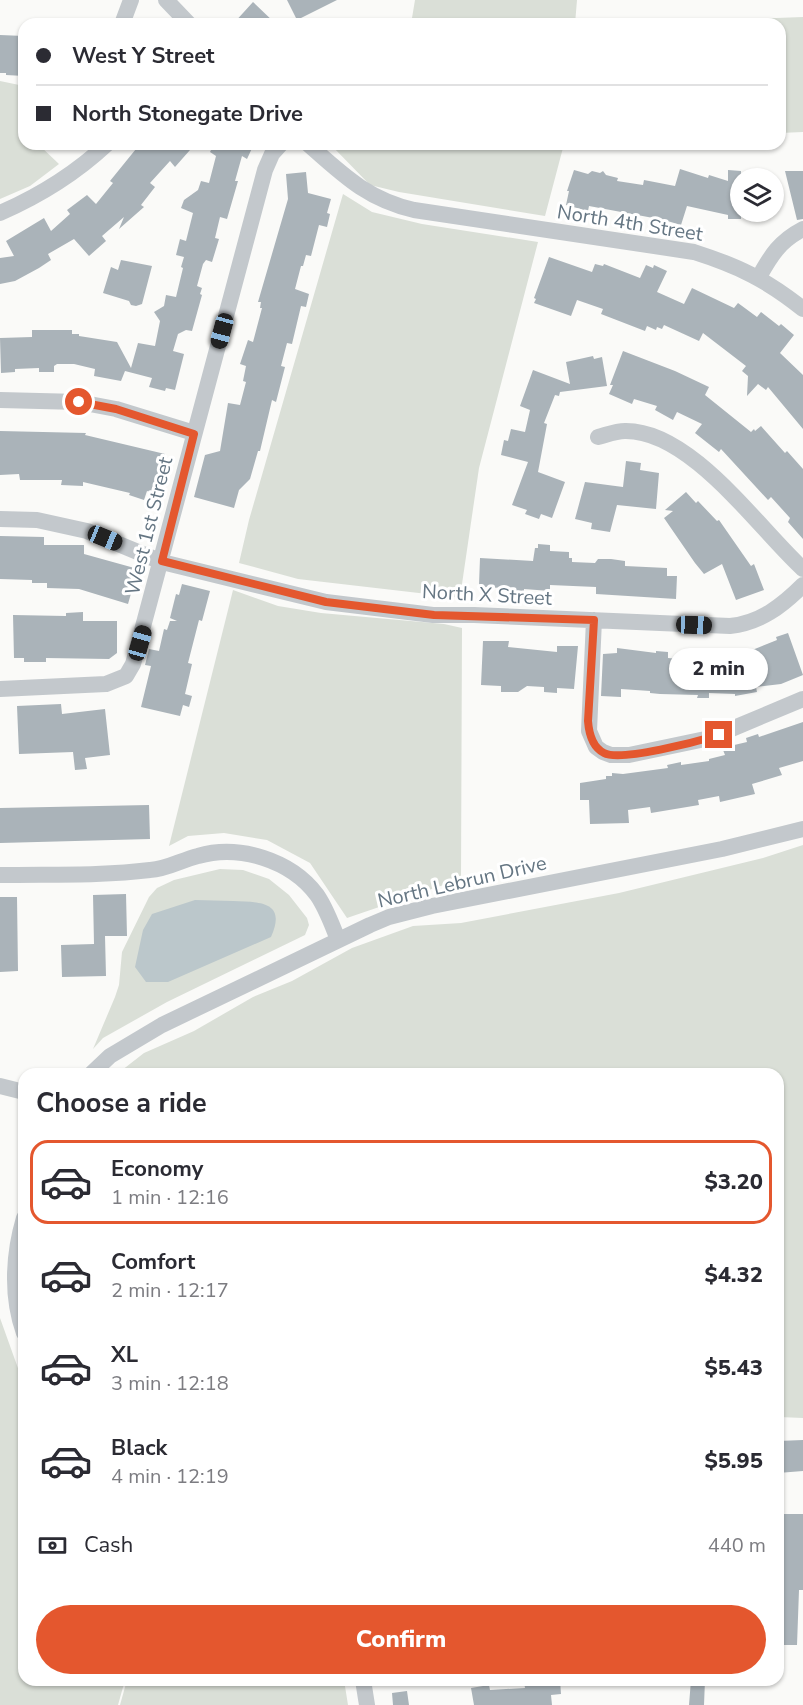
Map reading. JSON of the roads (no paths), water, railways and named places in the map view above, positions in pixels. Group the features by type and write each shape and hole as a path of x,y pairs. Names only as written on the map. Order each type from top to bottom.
{"street":[{"path":"124,18 130,0"},
{"path":"166,0 183,18"},
{"path":"0,213 28,201 55,184 99,150"},
{"name":"West 1st Street","path":"0,689 106,684 126,676 133,664 265,170 276,150"},
{"name":"North 4th Street","path":"316,150 350,180 379,199 414,210 694,252 759,277 803,309"},
{"path":"759,277 771,254 787,239 803,229"},
{"path":"0,400 79,402 116,409 194,434"},
{"path":"598,437 623,431 633,432 664,442 689,456 709,471 803,569"},
{"name":"North X Street","path":"0,519 37,520 87,531 162,561 326,602 434,615 730,626 742,625 771,612 803,585"},
{"path":"594,620 588,721 592,740 603,753 629,755 710,738 803,699"},
{"name":"North Lebrun Drive","path":"97,1068 110,1056 162,1025 389,917 432,906 722,849 803,829"},
{"path":"0,875 153,870 198,856 223,852 255,855 280,864 299,877 316,894 330,918 338,940"},
{"path":"0,1086 18,1090"},
{"path":"18,1252 15,1290 18,1312"},
{"path":"364,1686 367,1705"}]}
